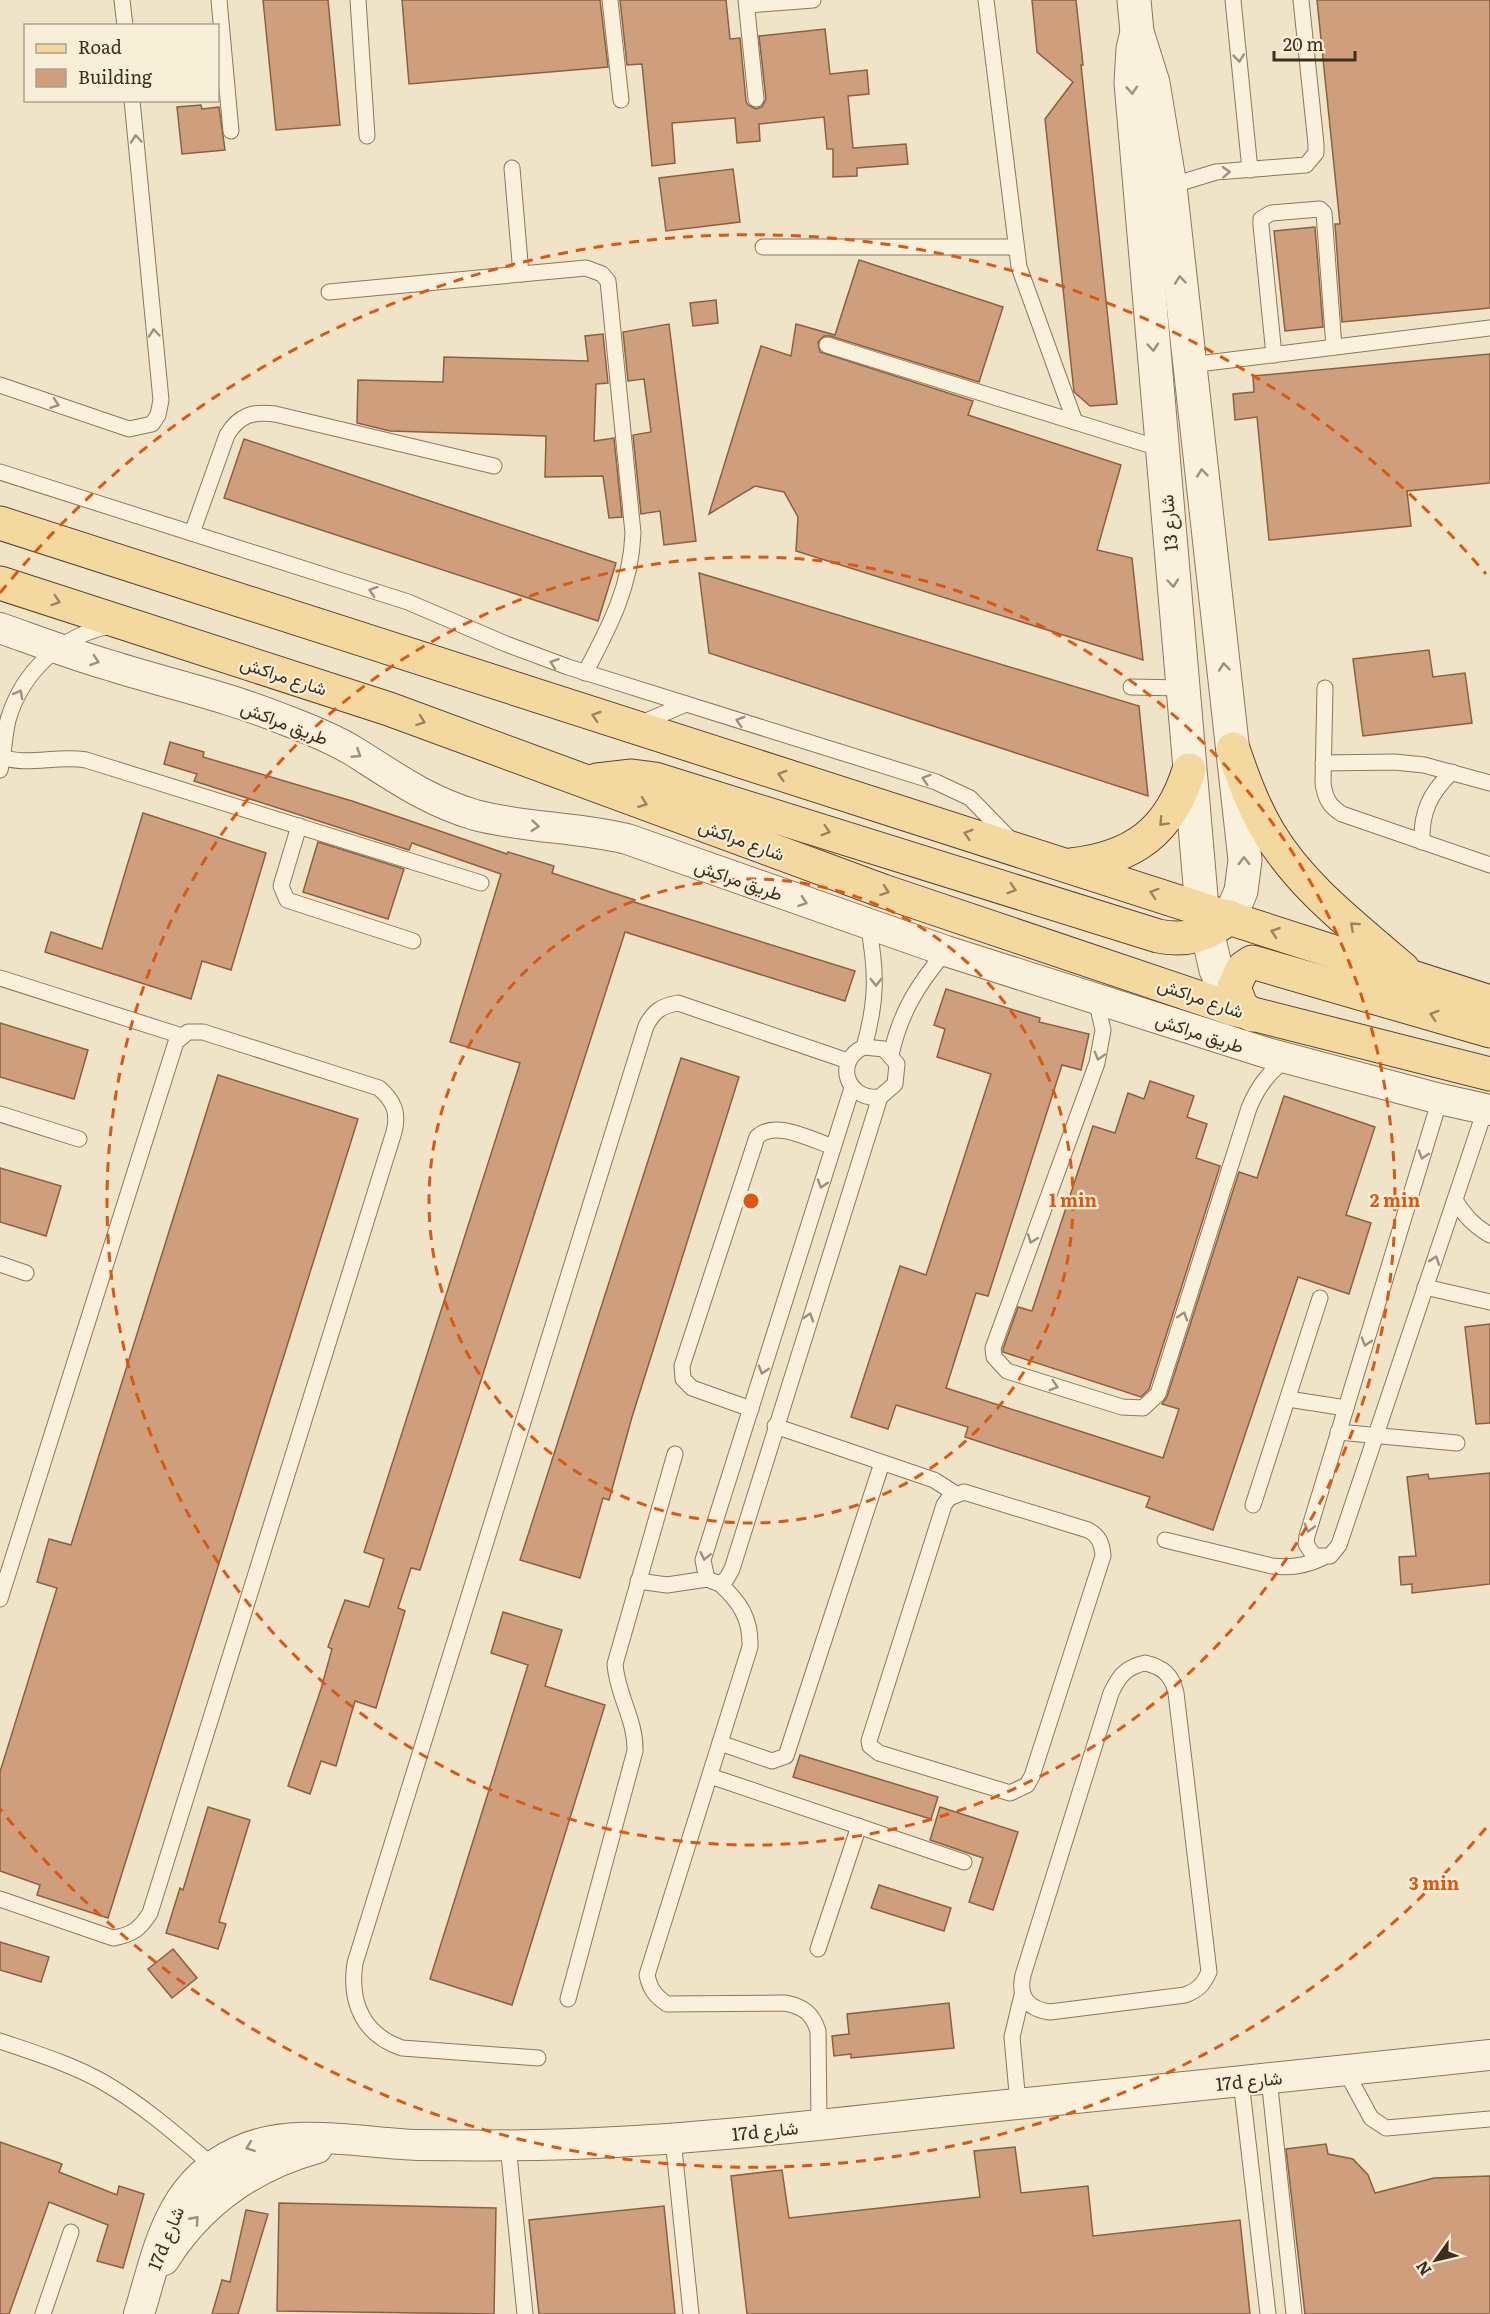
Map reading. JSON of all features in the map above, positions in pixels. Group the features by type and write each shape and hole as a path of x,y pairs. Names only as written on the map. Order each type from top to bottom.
{"main road":[{"path":"0,523 631,728 1066,865 1213,919 1490,1002"},
{"name":"شارع مراكش","path":"0,583 389,710 883,891 1242,1012 1490,1074"},
{"path":"1233,749 1254,806 1286,858 1328,903 1413,979"},
{"path":"1066,865 1114,857 1152,834 1170,814 1182,793 1189,770"},
{"path":"587,782 609,778 655,778 1174,940 1213,919"},
{"path":"1242,1012 1234,987 1243,968 1252,962 1490,1031"}],"street":[{"name":"شارع 13","path":"1134,0 1137,32 1152,74 1170,186 1245,861 1241,891 1213,919"},
{"name":"شارع 13","path":"1137,32 1132,58 1131,83 1189,770 1213,919 1216,970 1242,1012"},
{"name":"طريق مراكش","path":"0,628 284,719 354,751 391,778 432,799 474,814 519,824 597,832 627,839 946,951 1096,999 1288,1058 1488,1110"},
{"name":"17d شارع","path":"140,2309 159,2244 171,2214 189,2188 213,2166 236,2152 262,2142 289,2138 350,2142 508,2145 673,2139 1490,2055"},
{"path":"140,2309 176,2242 197,2216 223,2193 252,2174 282,2159 316,2148 350,2142"}],"lane":[{"path":"122,0 125,24"},
{"path":"219,0 231,131"},
{"path":"358,0 367,136"},
{"path":"610,0 621,100"},
{"path":"756,99 746,2 813,0"},
{"path":"986,0 1015,247 1032,306 1075,422"},
{"path":"1233,0 1250,170"},
{"path":"1170,186 1204,174 1306,165 1316,153 1300,0"},
{"path":"0,385 129,429 152,424 158,415 160,400 132,102"},
{"path":"512,168 521,274"},
{"path":"1274,355 1261,225 1261,219 1271,213 1320,209 1324,213 1334,347"},
{"path":"763,247 1015,247"},
{"path":"328,292 586,268 602,274 610,290 633,533 632,551 619,606 585,672"},
{"path":"1190,365 1490,328"},
{"path":"827,345 1162,449"},
{"path":"192,533 227,435 235,422 254,413 275,414 494,466"},
{"path":"0,472 408,602 536,657 953,789 984,810 1021,851"},
{"path":"123,623 100,628 58,648 31,675 19,694 8,723 1,762 57,757 86,760 481,884"},
{"path":"1131,687 1182,688"},
{"path":"1325,688 1324,796 1331,807 1342,814 1490,865"},
{"path":"631,728 686,704"},
{"path":"1323,763 1394,762 1452,772 1490,783"},
{"path":"1422,842 1422,823 1427,804 1437,787 1452,772"},
{"path":"299,826 280,886 286,900 413,940"},
{"path":"864,1047 876,995 876,968 868,924"},
{"path":"891,1055 896,1029 907,1004 920,981 946,951"},
{"path":"0,978 182,1036"},
{"path":"1096,999 1103,1030 1099,1055 993,1348 998,1365 1007,1371 1122,1407 1143,1408 1158,1394 1249,1108 1264,1079 1288,1058"},
{"path":"538,2058 402,2048 387,2043 372,2032 361,2017 354,2000 352,1981 358,1952 642,1037 652,1013 664,1005 678,1003 848,1061"},
{"path":"0,1599 173,1050 182,1036 189,1032 203,1032 379,1088 389,1096 395,1107 397,1120 150,1913 142,1927 129,1935 113,1938 0,1899"},
{"path":"864,1047 884,1048 891,1055 897,1064 898,1074 889,1092 880,1097 865,1097 852,1088 847,1080 848,1061 857,1050 864,1047"},
{"path":"819,2124 818,2031 815,2022 803,2008 785,2003 667,2004 657,1998 649,1987 647,1975 649,1962 748,1659 751,1633 742,1608 713,1581 703,1560 852,1088"},
{"path":"638,1581 667,1585 713,1581 727,1578 732,1569 880,1097"},
{"path":"1322,1558 1309,1551 1307,1536 1440,1099"},
{"path":"1166,1540 1281,1567 1307,1566 1322,1558 1330,1557 1339,1545 1425,1287 1488,1110"},
{"path":"0,1114 78,1139"},
{"path":"751,1409 687,1384 681,1372 685,1355 757,1137 763,1131 779,1130 833,1147"},
{"path":"1455,1200 1464,1215 1476,1227 1490,1235"},
{"path":"0,1264 26,1273"},
{"path":"1425,1287 1490,1302"},
{"path":"1253,1505 1320,1298"},
{"path":"1288,1399 1346,1408"},
{"path":"775,1426 934,1480 956,1494 971,1494 1088,1530 1100,1540 1103,1556 1032,1776 1020,1791 1010,1792 879,1753 870,1746 869,1741 944,1504 956,1494"},
{"path":"1338,1432 1457,1443"},
{"path":"568,1999 635,1751 633,1727 616,1677 615,1664 675,1454"},
{"path":"720,1743 772,1761 786,1756 882,1463"},
{"path":"1018,2104 1012,2037 1022,1995 1023,1975 1111,1693 1123,1672 1133,1665 1145,1663 1157,1665 1173,1681 1176,1693 1209,1972 1204,1983 1196,1991 1185,1995 1050,2012 1038,2011 1028,2005 1022,1995"},
{"path":"710,1776 964,1862"},
{"path":"818,1949 859,1826"},
{"path":"0,2041 57,2060 102,2081 169,2128 213,2166"},
{"path":"1345,2070 1371,2118 1386,2128 1490,2119"},
{"path":"1255,2079 1268,2314"},
{"path":"1255,2079 1294,2314"},
{"path":"673,2139 691,2314"},
{"path":"508,2145 525,2314"},
{"path":"43,2314 71,2232"}],"building":[{"path":"263,0 328,0 340,125 276,130"},
{"path":"402,0 600,0 608,67 409,84"},
{"path":"620,0 726,0 730,39 740,38 746,101 748,105 756,109 762,107 766,99 759,36 825,29 830,74 867,70 869,94 848,96 853,148 906,144 908,164 857,168 857,176 833,177 833,149 827,149 824,117 759,124 760,141 737,143 735,118 672,123 675,163 652,166 642,64 627,65"},
{"path":"1032,0 1076,0 1117,404 1090,406 1074,392 1045,119 1073,82 1037,52"},
{"path":"1317,0 1490,0 1490,308 1342,322 1335,224 1340,224"},
{"path":"201,105 202,109 219,107 225,150 182,154 177,107"},
{"path":"733,169 740,222 666,231 659,178"},
{"path":"1315,227 1323,327 1285,331 1274,231"},
{"path":"859,260 1003,307 979,382 830,336 824,336 818,342 820,352 973,401 968,415 1121,465 1097,550 1132,558 1143,660 796,551 798,517 784,492 755,486 709,514 761,346 791,356 796,324 835,335"},
{"path":"716,300 718,323 693,326 690,303"},
{"path":"669,324 696,541 664,545 660,511 641,514 633,435 651,432 644,379 628,381 623,332"},
{"path":"603,334 608,383 596,384 594,441 614,438 622,517 609,518 603,476 545,477 546,436 390,431 357,423 358,380 443,382 444,357 588,361 585,336"},
{"path":"1490,354 1490,483 1407,491 1411,526 1269,540 1257,417 1235,420 1233,394 1254,392 1253,376"},
{"path":"244,439 616,563 598,621 224,498"},
{"path":"699,573 1139,706 1148,796 709,653"},
{"path":"1429,650 1433,677 1465,673 1472,723 1363,736 1353,659"},
{"path":"170,742 204,752 203,757 352,801 507,854 508,852 554,866 552,873 635,900 634,902 855,971 845,1001 625,932 420,1570 411,1568 398,1608 405,1611 376,1708 355,1701 336,1766 321,1761 310,1794 288,1786 321,1689 332,1649 328,1647 345,1600 369,1607 384,1559 364,1552 520,1063 450,1042 501,874 412,843 409,850 194,781 197,774 164,764"},
{"path":"143,813 266,853 231,970 202,961 191,999 45,952 51,932 102,949"},
{"path":"318,842 404,869 388,919 303,892"},
{"path":"946,989 1040,1018 1039,1022 1089,1034 1081,1070 1062,1065 988,1296 976,1293 946,1388 1163,1458 1179,1409 1162,1404 1167,1397 1239,1172 1257,1178 1284,1096 1375,1127 1346,1215 1371,1223 1349,1294 1298,1277 1213,1530 1146,1507 1150,1497 965,1437 968,1427 896,1405 888,1429 851,1417 900,1266 926,1275 991,1074 937,1057 945,1029 934,1025"},
{"path":"0,1023 88,1050 74,1099 0,1077"},
{"path":"681,1058 739,1077 632,1417 609,1500 603,1498 580,1578 520,1560"},
{"path":"218,1075 358,1119 108,1918 37,1895 40,1885 0,1871 0,1772 57,1588 37,1582 49,1539 71,1545"},
{"path":"1150,1081 1194,1096 1187,1117 1207,1124 1196,1158 1220,1166 1149,1389 1141,1397 1003,1352 1003,1349 1018,1307 1032,1311 1093,1126 1115,1133 1128,1093 1144,1099"},
{"path":"0,1168 61,1186 46,1236 0,1222"},
{"path":"1490,1324 1490,1423 1476,1424 1465,1327"},
{"path":"1490,1473 1490,1584 1412,1593 1412,1584 1401,1585 1399,1557 1416,1556 1407,1477 1428,1474 1429,1479"},
{"path":"503,1612 562,1630 545,1686 605,1705 512,2005 430,1979 528,1665 491,1653"},
{"path":"800,1755 938,1797 931,1819 793,1777"},
{"path":"208,1807 250,1820 219,1922 226,1924 218,1949 166,1933 180,1888 183,1890"},
{"path":"940,1807 1018,1832 993,1910 969,1902 983,1858 930,1840"},
{"path":"879,1885 951,1908 944,1931 871,1908"},
{"path":"0,1942 49,1957 41,1982 0,1970"},
{"path":"173,1949 197,1978 172,1998 148,1969"},
{"path":"949,2003 954,2048 851,2058 851,2054 834,2056 832,2036 849,2034 847,2014"},
{"path":"0,2142 62,2164 59,2172 117,2195 119,2186 144,2194 123,2268 97,2261 108,2225 49,2202 9,2314 0,2314"},
{"path":"1326,2144 1328,2154 1353,2159 1368,2175 1375,2193 1434,2178 1490,2176 1490,2314 1305,2314 1286,2149"},
{"path":"1015,2147 1021,2193 1088,2186 1093,2236 1240,2220 1250,2314 747,2314 731,2176 782,2170 789,2218 980,2197 974,2151"},
{"path":"279,2203 496,2208 494,2314 277,2311"},
{"path":"664,2206 675,2314 539,2314 529,2220"},
{"path":"246,2210 268,2214 238,2314 212,2314 222,2280 230,2282"}]}
